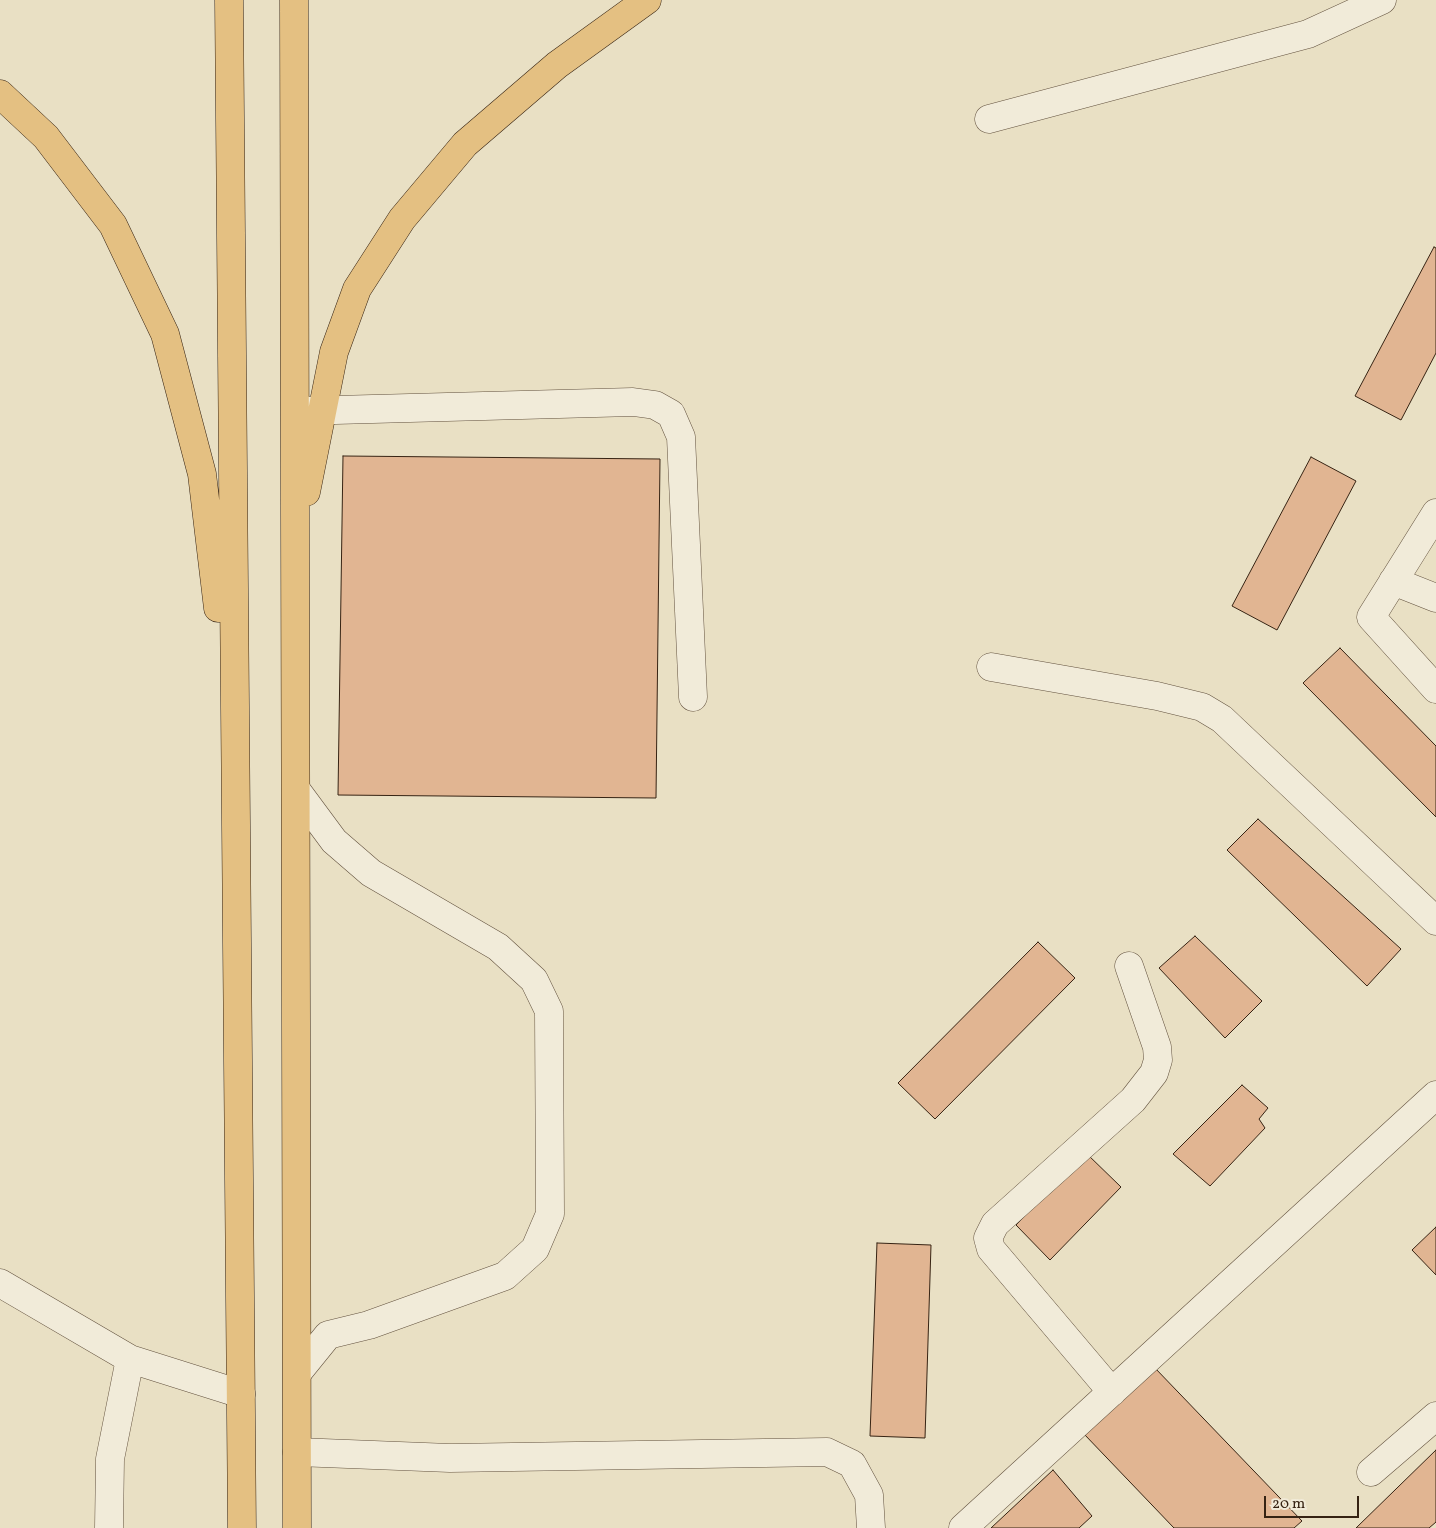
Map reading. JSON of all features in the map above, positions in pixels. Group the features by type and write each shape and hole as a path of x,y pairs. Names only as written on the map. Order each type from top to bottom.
{"highway":[{"path":"228,0 242,1528"},
{"path":"294,0 297,1528"},
{"path":"294,563 321,410 334,352 357,289 402,220 465,144 557,65 647,0"},
{"path":"0,94 46,137 113,225 165,334 202,474 234,749"}],"street":[{"path":"989,119 1308,34 1382,0"},
{"path":"294,412 632,402 655,405 671,414 681,437 693,697"},
{"path":"1436,513 1371,617 1436,689"},
{"path":"1393,580 1436,598"},
{"path":"991,667 1157,696 1202,707 1222,719 1436,920"},
{"path":"297,791 334,841 371,873 498,948 534,980 549,1011 550,1214 535,1249 505,1276 369,1325 328,1335 298,1372"},
{"path":"1112,1392 991,1250 988,1238 995,1224 1133,1100 1154,1073 1158,1060 1157,1048 1128,966"},
{"path":"963,1528 1436,1095"},
{"path":"0,1283 130,1359 240,1394"},
{"path":"109,1528 110,1459 130,1359"},
{"path":"1371,1472 1436,1416"},
{"path":"297,1452 450,1458 827,1452 852,1464 869,1495 870,1528"}],"building":[{"path":"1434,247 1436,248 1436,353 1401,420 1355,396"},
{"path":"343,456 660,459 656,798 338,795"},
{"path":"1311,457 1356,481 1277,630 1232,606"},
{"path":"1340,648 1436,746 1436,817 1303,683"},
{"path":"1258,819 1401,949 1367,986 1227,850"},
{"path":"1195,936 1262,1001 1225,1038 1159,968"},
{"path":"1038,942 1075,978 935,1119 898,1083"},
{"path":"1242,1085 1268,1108 1259,1119 1265,1128 1210,1186 1173,1154"},
{"path":"1086,1153 1121,1187 1050,1260 1016,1225"},
{"path":"1436,1227 1436,1275 1412,1250"},
{"path":"877,1243 931,1245 925,1438 870,1436"},
{"path":"1154,1367 1302,1521 1294,1528 1174,1528 1084,1434"},
{"path":"1436,1450 1436,1522 1429,1528 1356,1528"},
{"path":"1053,1470 1092,1516 1079,1528 991,1528"}]}
